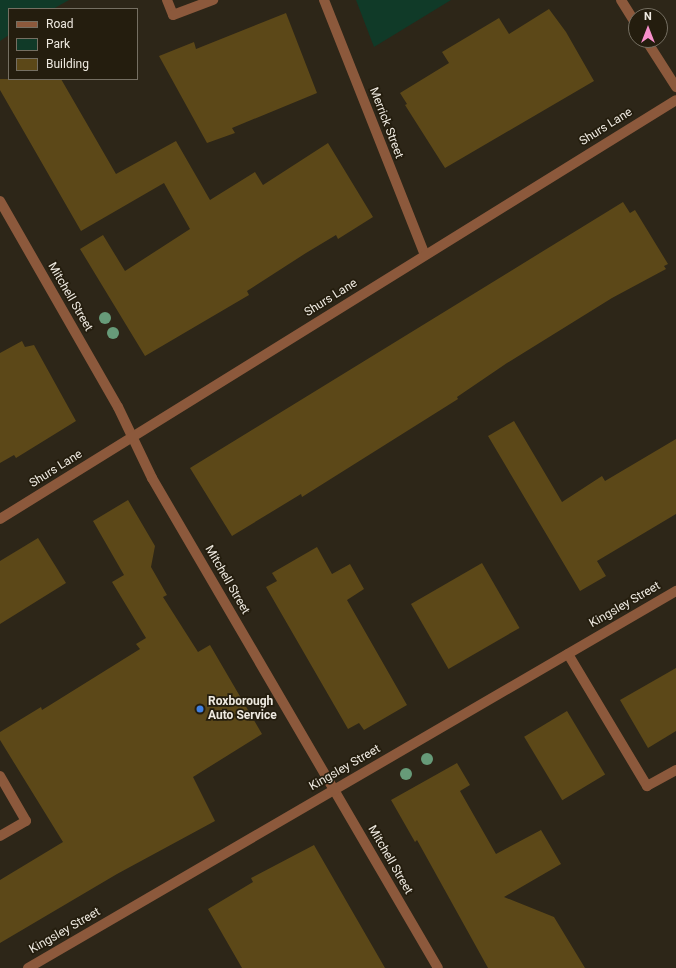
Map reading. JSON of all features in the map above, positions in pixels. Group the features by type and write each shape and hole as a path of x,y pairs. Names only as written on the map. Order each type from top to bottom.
{"street":[{"path":"167,0 173,15 213,0"},
{"name":"Merrick Street","path":"324,0 425,255"},
{"path":"621,0 628,11"},
{"path":"651,48 676,87"},
{"name":"Shurs Lane","path":"0,519 676,100"},
{"name":"Mitchell Street","path":"0,201 112,396 152,478 438,968"},
{"name":"Kingsley Street","path":"28,968 676,591"},
{"path":"568,654 647,786 676,770"},
{"path":"0,776 26,821 0,836"}],"green space":[{"path":"0,0 69,0 55,8 8,8 8,36 0,41"},
{"path":"356,0 451,0 374,47"}],"building":[{"path":"549,9 566,32 594,81 445,168 405,105 407,104 400,93 449,63 442,52 499,18 509,34"},
{"path":"286,13 317,93 232,128 235,133 207,143 159,56 194,42 196,49"},
{"path":"0,79 62,80 116,174 176,141 210,200 255,172 263,185 328,143 373,217 338,239 336,235 306,253 247,291 249,295 145,356 80,249 103,235 125,271 190,229 164,183 81,231 0,90"},
{"path":"623,202 630,213 635,210 668,264 664,266 666,269 612,298 507,363 457,397 458,399 302,497 301,494 232,536 190,468"},
{"path":"22,341 25,347 34,345 76,421 16,458 14,455 0,463 0,353"},
{"path":"514,421 562,502 602,476 605,481 676,439 676,514 597,561 606,576 580,591 488,436"},
{"path":"128,500 155,546 151,567 167,595 163,597 198,652 210,645 262,734 193,777 215,821 117,874 0,943 0,880 63,842 0,740 0,732 41,707 42,710 140,649 136,644 146,638 112,582 124,575 93,521"},
{"path":"38,538 66,583 0,624 0,561"},
{"path":"317,547 332,574 350,564 364,589 347,600 407,705 364,730 359,723 348,729 266,587 277,581 272,573"},
{"path":"482,563 520,628 448,669 411,604"},
{"path":"676,668 676,731 648,748 620,700"},
{"path":"567,711 605,774 562,800 524,737"},
{"path":"457,763 470,785 460,791 496,854 541,830 561,864 504,897 554,917 585,968 488,968 417,840 415,842 391,800"},
{"path":"314,845 385,968 242,968 208,909 253,882 251,878"}],"place":[{"name":"Roxborough Auto Service","path":"200,709"}]}
